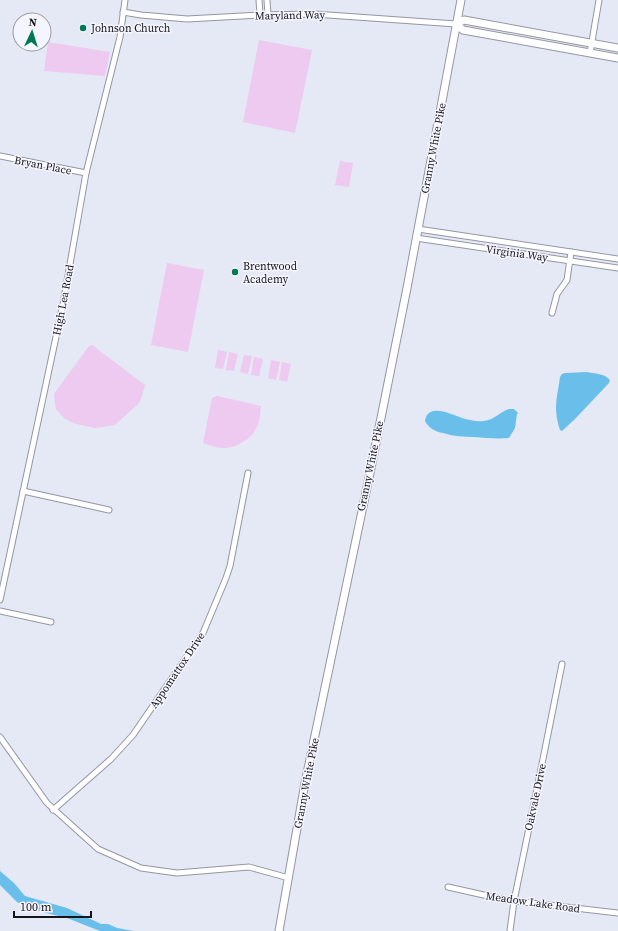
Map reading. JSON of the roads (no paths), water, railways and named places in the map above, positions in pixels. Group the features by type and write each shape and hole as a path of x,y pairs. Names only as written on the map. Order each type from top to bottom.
{"main road":[{"name":"Granny White Pike","path":"279,931 305,783 370,473 461,0"},
{"name":"Maryland Way","path":"618,48 464,20 456,24 463,30 618,58"}],"street":[{"name":"High Lea Road","path":"0,600 63,304 86,173 120,37 125,0"},
{"path":"259,0 260,15"},
{"path":"267,0 268,15"},
{"path":"590,53 599,0"},
{"name":"Maryland Way","path":"123,12 187,19 314,14 456,24"},
{"name":"Bryan Place","path":"0,156 86,173"},
{"name":"Virginia Way","path":"418,229 618,259"},
{"name":"Virginia Way","path":"416,238 618,268"},
{"path":"552,313 557,294 567,280 572,252"},
{"name":"Appomattox Drive","path":"53,810 111,758 133,735 203,633 230,566 248,473"},
{"path":"23,491 109,510"},
{"path":"0,611 51,622"},
{"name":"Oakvale Drive","path":"510,931 514,901 562,664"},
{"path":"0,737 53,810 98,849 141,868 177,873 249,867 289,878"},
{"name":"Meadow Lake Road","path":"448,887 514,901 618,913"}],"water":[{"path":"587,372 605,376 610,380 609,383 562,431 560,430 556,409 560,377 565,373"},
{"path":"509,409 514,409 518,413 515,428 509,438 462,437 451,435 435,430 425,421 427,415 435,411 441,411 470,420 481,421 491,419"},
{"path":"0,871 14,883 25,896 67,908 101,924 108,924 117,928 134,931 100,931 67,918 26,907 17,902 0,885"}],"place":[{"name":"Johnson Church","path":"83,28"},
{"name":"Brentwood Academy","path":"235,272"}]}
